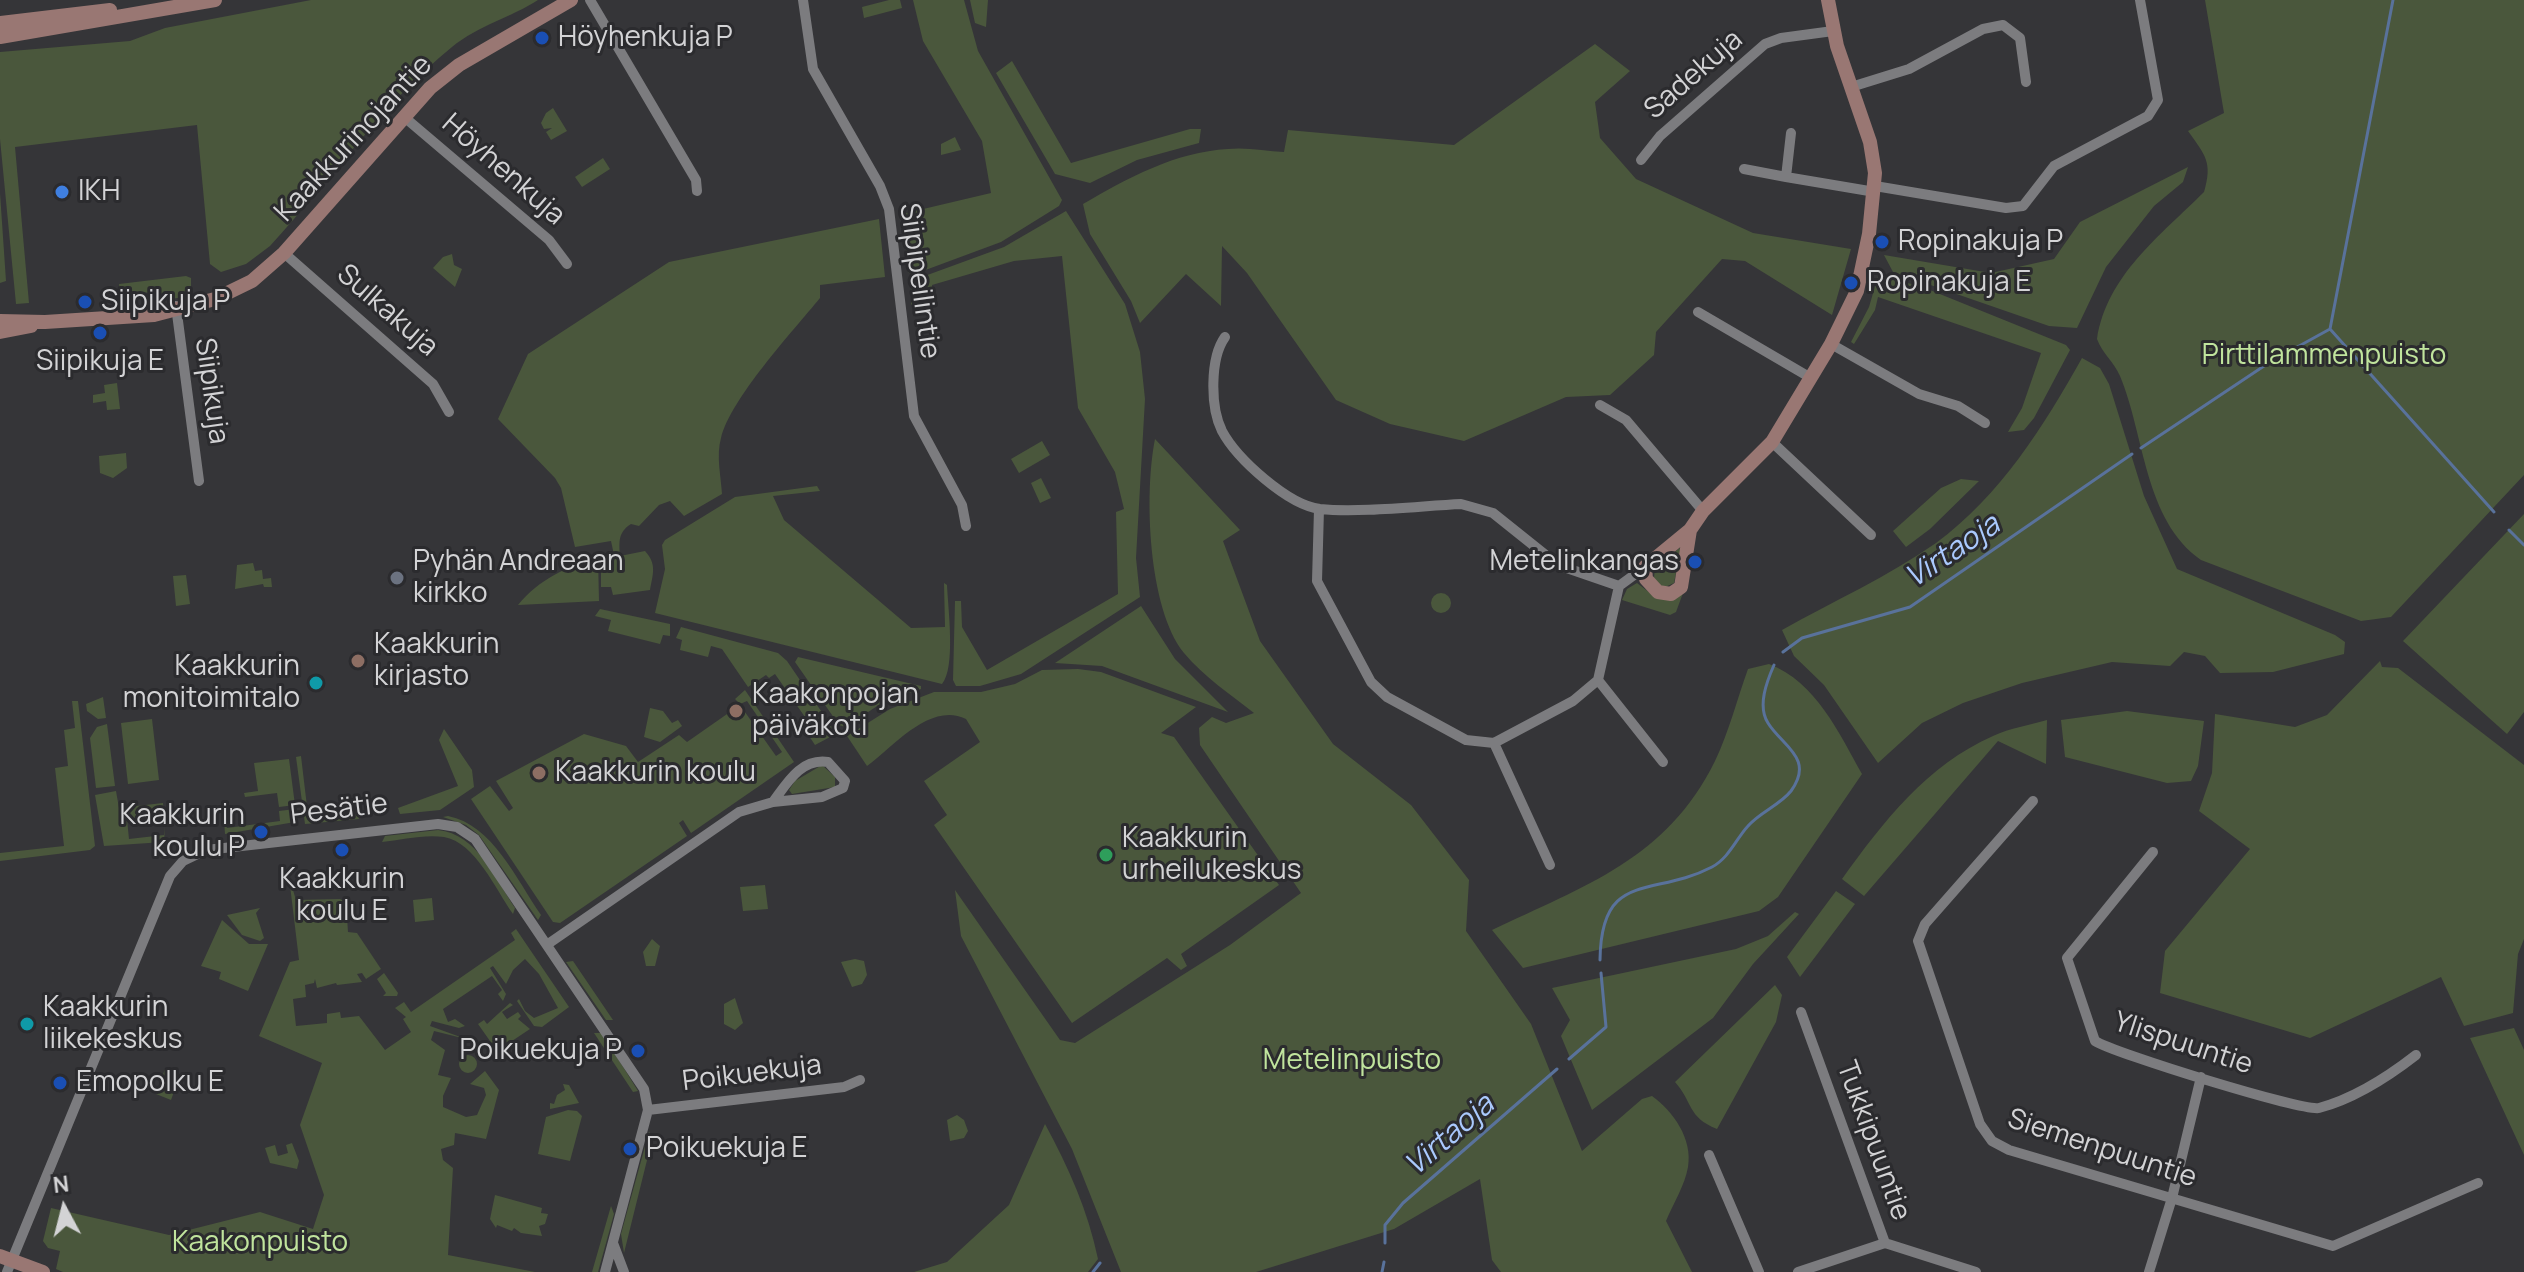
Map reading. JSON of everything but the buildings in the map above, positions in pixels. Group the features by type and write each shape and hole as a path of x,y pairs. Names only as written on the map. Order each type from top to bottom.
{"street":[{"path":"0,37 215,0"},
{"name":"Kaakkurinojantie","path":"0,332 45,322 106,315 154,315 176,306 215,299 252,281 284,253 430,88 459,65 571,0"},
{"path":"590,0 696,180 697,191"},
{"name":"Siipipeilintie","path":"803,0 809,56 818,81 880,186 889,209 910,402 918,427 962,505 966,526"},
{"path":"1319,509 1317,581 1371,682 1387,697 1466,740 1494,743 1573,701 1598,680 1619,586 1690,530 1703,511 1772,442 1831,344 1857,291 1875,189 1870,142 1833,31 1828,0"},
{"path":"1744,169 2006,208 2023,206 2054,166 2148,116 2158,100 2140,0"},
{"path":"0,23 190,5"},
{"path":"1851,87 1909,69 1983,29 2003,25 2020,38 2026,82"},
{"name":"Sadekuja","path":"1641,160 1660,136 1765,44 1777,39 1833,31"},
{"name":"Höyhenkuja","path":"403,116 549,240 567,264"},
{"path":"1786,177 1791,133"},
{"name":"Sulkakuja","path":"284,253 433,384 449,412"},
{"name":"Siipikuja","path":"176,306 199,481"},
{"path":"1698,312 1811,378"},
{"name":"Kaakkurinojantie","path":"0,321 45,322"},
{"path":"1225,337 1216,349 1215,407 1222,431 1277,492 1319,509 1461,504 1481,507 1558,565 1619,586"},
{"path":"1831,344 1919,394 1958,406 1985,423"},
{"path":"1600,405 1626,420 1703,511"},
{"path":"1772,442 1871,535"},
{"path":"1645,567 1646,579 1658,592 1671,594 1679,590 1690,530"},
{"path":"1598,680 1663,762"},
{"path":"1494,743 1550,865"},
{"path":"548,944 739,812 773,802 834,794 843,788 845,781 828,762 810,763 794,775 773,802"},
{"name":"Siemenpuuntie","path":"2033,801 2002,833 1921,930 1918,946 1980,1124 1992,1141 2009,1150 2339,1245 2478,1183"},
{"name":"Pesätie","path":"6,1263 170,876 194,854 222,848 447,824 475,839 638,1075 648,1110"},
{"name":"Ylispuuntie","path":"2153,852 2069,953 2068,966 2095,1041 2201,1077 2314,1109 2390,1075 2416,1055"},
{"name":"Tukkipuuntie","path":"1801,1012 1885,1243 1976,1272"},
{"path":"2149,1272 2172,1198 2201,1077"},
{"name":"Poikuekuja","path":"648,1110 835,1088 860,1080"},
{"path":"605,1272 648,1110"},
{"path":"1709,1155 1759,1272"},
{"path":"613,1243 624,1272"},
{"path":"1798,1272 1885,1243"},
{"path":"6,1263 43,1272"}],"green space":[{"path":"311,0 538,0 473,33 426,69 270,246 246,264 221,272 210,264 197,125 15,147 29,303 16,304 0,139 0,52 130,41 165,28"},
{"path":"900,0 902,8 864,18 862,7"},
{"path":"913,0 964,0 978,51 1062,200 1059,206 1001,242 912,275 908,272 902,214 991,193 982,141 923,41"},
{"path":"970,0 988,0 986,27 975,23"},
{"name":"Pirttilammenpuisto","path":"2205,0 2524,0 2524,475 2391,617 2361,621 2201,560 2182,543 2168,523 2148,476 2120,376 2097,339 2112,295 2124,276 2153,241 2204,192 2208,173 2206,159 2188,131 2224,113"},
{"path":"1595,44 1630,71 1595,102 1600,138 1636,179 1753,233 1851,249 1832,315 1745,261 1722,259 1656,332 1654,355 1610,395 1566,397 1464,441 1390,424 1336,400 1247,273 1222,246 1221,306 1186,274 1140,323 1131,301 1090,234 1083,204 1117,185 1152,168 1208,151 1242,148 1284,152 1288,130 1454,145"},
{"path":"1012,61 1071,163 1190,129 1201,129 1199,143 1137,160 1090,183 1055,174 996,73"},
{"path":"553,108 567,131 551,140 546,132 552,128 544,129 541,123"},
{"path":"955,137 961,150 941,155 941,144"},
{"path":"603,158 610,169 582,187 575,177"},
{"path":"2188,167 2183,182 2154,206 2106,267 2077,328 2049,326 1893,272 1884,255 1991,273 2054,259 2080,222"},
{"path":"0,193 6,281 0,283"},
{"path":"1066,211 1125,304 1140,352 1145,399 1136,558 1140,597 1021,674 980,686 956,686 953,680 955,601 961,601 962,627 987,670 1118,594 1116,512 1124,509 1115,472 1078,408 1062,256 1014,261 932,285 933,297 911,305 911,281 1004,247"},
{"path":"879,219 885,277 820,285 820,298 764,365 727,422 719,452 722,494 684,516 670,501 659,505 639,526 631,524 624,530 620,556 645,551 653,565 650,590 613,595 611,587 601,587 601,559 614,555 611,541 575,547 561,488 555,478 498,419 528,354 669,262"},
{"path":"452,254 454,265 462,269 455,287 433,268 443,257"},
{"path":"186,276 191,278 191,291 185,297 155,301 153,292 120,295 119,284"},
{"path":"1878,276 1920,286 2066,345 2070,350 2034,418 2024,430 2008,432 2022,408 2041,353 1878,297 1875,310 1854,344 1851,342 1869,307"},
{"path":"2082,358 2100,368 2109,384 2144,496 2177,569 2335,635 2345,642 2344,654 2273,672 2220,673 2205,656 2184,652 2170,666 2112,662 2022,683 1963,703 1922,723 1878,763 1824,685 1794,656 1782,630 1899,567 1959,524 2019,458"},
{"path":"117,383 120,409 107,410 106,401 93,403 93,395 105,393 104,385"},
{"name":"Metelinpuisto","path":"1155,439 1240,530 1223,541 1260,641 1333,744 1411,805 1469,880 1466,931 1531,1024 1582,1151 1642,1099 1652,1096 1667,1109 1680,1127 1687,1146 1688,1167 1666,1221 1692,1272 1501,1272 1492,1260 1480,1179 1394,1229 1256,1272 1121,1272 1072,1149 961,936 955,890 1060,1040 1075,1043 1230,945 1301,893 1200,745 1199,728 1212,717 1226,723 1254,713 1192,662 1172,633 1156,580 1152,550 1150,489"},
{"path":"1042,441 1050,455 1019,473 1011,459"},
{"path":"126,453 127,468 113,478 100,473 99,456"},
{"path":"1041,478 1051,498 1040,503 1031,483"},
{"path":"1961,479 1979,481 1930,529 1906,547 1893,531 1941,488"},
{"path":"817,486 820,491 773,496 784,520 911,628 945,627 944,583 947,585 950,652 942,684 655,613 665,569 662,545 665,540 735,497"},
{"path":"2524,514 2524,712 2507,734 2403,641"},
{"path":"1681,547 1674,583 1663,588 1654,578 1655,567"},
{"path":"598,557 599,601 518,605 554,575"},
{"path":"253,563 255,571 262,570 263,579 271,578 272,587 264,587 263,584 235,589 237,565"},
{"path":"186,575 190,604 176,606 173,576"},
{"path":"1637,583 1654,596 1683,593 1676,612 1670,615 1622,600 1627,589"},
{"path":"1441,593 1448,596 1451,603 1448,610 1441,613 1434,610 1431,603 1434,596"},
{"path":"1141,606 1175,659 1228,712 1102,666 1055,663"},
{"path":"600,609 670,624 670,636 663,635 660,644 608,631 611,620 595,616"},
{"path":"681,627 778,653 787,661 832,727 832,736 815,745 809,736 814,730 775,674 769,678 766,675 748,687 722,649 711,646 708,657 680,650 682,640 676,638"},
{"path":"798,657 921,686 921,689 885,701 845,727 839,725 795,662"},
{"path":"2380,661 2382,667 2398,668 2524,765 2524,939 2518,954 2513,1013 2464,1026 2441,977 2310,1038 2160,993 2165,951 2250,849 2199,811 2212,773 2215,714 2295,727 2327,715"},
{"path":"1769,664 1786,672 1813,696 1835,726 1862,774 1778,897 1759,911 1523,968 1492,930 1620,866 1673,823 1695,795 1715,761 1748,669"},
{"name":"Kaakkurin urheilukeskus","path":"1042,670 1101,672 1196,707 1161,733 1174,737 1279,885 1181,954 1187,966 1181,970 1167,958 1072,1023 934,825 947,815 924,781 980,742 966,719 952,715 925,721 867,766 847,736 890,709 934,692 981,692 1015,684"},
{"path":"745,690 794,762 691,833 683,820 679,823 687,836 560,923 553,922 471,799 490,786 509,811 513,808 496,781 584,734 626,746 638,762 679,735 687,742 740,705 776,756 782,752 747,701 740,704 735,699"},
{"path":"103,697 106,718 98,719 87,711 86,704"},
{"path":"72,701 78,701 95,846 90,850 0,861 0,853 64,846 55,768 68,766 64,730 75,728"},
{"path":"650,708 663,711 672,723 678,720 682,726 660,742 644,737"},
{"path":"2127,711 2204,721 2198,766 2191,781 2167,783 2065,757 2061,720"},
{"path":"152,719 159,780 128,784 121,723"},
{"path":"2047,720 2046,764 1998,741 1864,896 1842,879 1890,816 1947,763 2000,733"},
{"path":"107,724 115,786 96,788 90,738 97,727"},
{"path":"444,729 472,770 474,787 440,810 400,814 398,808 458,786 439,740"},
{"path":"301,756 308,815 357,809 359,819 305,824 296,757"},
{"path":"289,759 295,805 279,807 277,793 245,797 244,793 258,791 254,763"},
{"path":"822,765 835,777 835,787 792,794 789,790 795,781"},
{"path":"116,791 119,808 163,803 164,814 127,819 129,839 164,835 165,826 164,842 104,846 95,795"},
{"path":"295,809 295,822 225,834 224,820 227,828 280,821 279,811"},
{"path":"443,817 464,821 491,842 541,915 538,920 479,835 466,825"},
{"path":"438,830 464,840 484,860 515,908 513,914 475,857 455,841 429,836 382,842 385,836"},
{"name":"Kaakonpuisto","path":"289,877 296,900 340,899 346,902 348,932 357,933 381,969 366,979 362,973 357,974 362,982 336,983 317,988 315,979 314,983 305,985 306,997 293,999 296,1026 327,1023 327,1014 340,1012 341,1018 359,1016 385,1050 411,1032 403,1019 406,1017 395,1008 404,1002 411,1012 515,940 511,933 516,929 569,1007 542,1027 534,1026 517,1001 519,999 525,1011 534,1018 558,1008 539,974 525,959 513,970 506,984 493,966 490,968 506,994 503,1001 498,994 502,990 492,976 443,1009 448,1022 455,1019 465,1026 459,1028 432,1021 430,1026 466,1039 434,1031 431,1040 445,1050 438,1075 451,1078 443,1096 443,1107 466,1117 477,1115 486,1095 484,1088 470,1084 485,1071 499,1090 486,1139 455,1133 454,1145 441,1149 443,1160 453,1168 448,1255 535,1272 63,1272 56,1269 60,1251 48,1248 43,1241 51,1208 169,1235 260,1212 313,1229 324,1195 300,1125 322,1063 259,1036 290,962 299,960"},
{"path":"765,885 768,909 743,911 740,887"},
{"path":"1836,891 1855,904 1800,977 1787,957"},
{"path":"432,898 434,920 415,922 413,900"},
{"path":"260,908 256,913 264,938 260,941 242,935 227,915"},
{"path":"1795,912 1799,914 1753,964 1713,1018 1592,1110 1561,1036 1570,1020 1552,988 1736,949 1768,936"},
{"path":"222,920 249,944 268,944 248,991 219,979 221,972 201,966"},
{"path":"652,939 660,946 655,966 646,966 643,952"},
{"path":"573,961 613,1020 606,1020 566,962"},
{"path":"864,961 867,975 862,984 852,987 841,962"},
{"path":"384,973 397,996 383,996 386,993 377,979"},
{"path":"1775,985 1782,995 1776,1022 1717,1129 1695,1114 1675,1082"},
{"path":"735,998 743,1023 735,1030 724,1024 724,1004"},
{"path":"510,1003 513,1005 502,1012 507,1019 518,1012 521,1016 518,1019 530,1029 497,1051 478,1024 484,1020 487,1024"},
{"path":"2514,1028 2524,1050 2524,1155 2470,1038"},
{"path":"594,1033 602,1033 638,1091 633,1092"},
{"path":"464,1055 472,1055 477,1064 475,1071 464,1073 459,1068 459,1060"},
{"path":"165,1069 180,1075 171,1100 156,1094"},
{"path":"563,1084 569,1085 579,1103 550,1109 550,1103 554,1104 557,1095 565,1090"},
{"path":"568,1110 577,1111 582,1116 570,1161 538,1154 546,1117"},
{"path":"957,1115 964,1120 968,1131 964,1138 950,1141 947,1120"},
{"path":"1045,1124 1070,1173 1089,1224 1098,1259 1088,1272 914,1272 947,1262 1009,1205"},
{"path":"649,1132 653,1136 624,1253 621,1234"},
{"path":"292,1143 299,1161 297,1169 270,1163 265,1148 275,1145 278,1156 288,1153 286,1145"},
{"path":"495,1195 542,1208 541,1213 548,1214 545,1224 539,1226 542,1236 497,1225 496,1228 490,1219"},
{"path":"611,1206 614,1214 598,1272 592,1272"}],"waterway":[{"path":"2330,329 2393,0"},
{"name":"Virtaoja","path":"2141,448 2270,362 2330,329 2494,512"},
{"name":"Virtaoja","path":"1783,652 1802,638 1910,607 2132,454"},
{"name":"Virtaoja","path":"2509,530 2524,545"},
{"name":"Virtaoja","path":"1600,960 1603,931 1610,911 1620,899 1634,891 1712,867 1728,854 1753,821 1791,791 1800,770 1798,761 1768,723 1763,709 1766,686 1774,665"},
{"name":"Virtaoja","path":"1569,1059 1606,1027 1601,973"},
{"name":"Virtaoja","path":"1385,1243 1385,1225 1403,1203 1557,1069"},
{"name":"Virtaoja","path":"1382,1272 1384,1262"},
{"path":"1093,1272 1100,1263"}],"place":[{"name":"Höyhenkuja P","path":"542,38"},
{"name":"IKH","path":"62,192"},
{"name":"Ropinakuja P","path":"1882,242"},
{"name":"Ropinakuja E","path":"1851,283"},
{"name":"Siipikuja P","path":"85,302"},
{"name":"Siipikuja E","path":"100,333"},
{"name":"Metelinkangas","path":"1695,562"},
{"name":"Pyhän Andreaan kirkko","path":"397,578"},
{"name":"Kaakkurin kirjasto","path":"358,661"},
{"name":"Kaakkurin monitoimitalo","path":"316,683"},
{"name":"Kaakonpojan päiväkoti","path":"736,711"},
{"name":"Kaakkurin koulu","path":"539,773"},
{"name":"Kaakkurin koulu P","path":"261,832"},
{"name":"Kaakkurin koulu E","path":"342,850"},
{"name":"Kaakkurin urheilukeskus","path":"1106,855"},
{"name":"Kaakkurin liikekeskus","path":"27,1024"},
{"name":"Poikuekuja P","path":"638,1051"},
{"name":"Emopolku E","path":"60,1083"},
{"name":"Poikuekuja E","path":"630,1149"}]}
